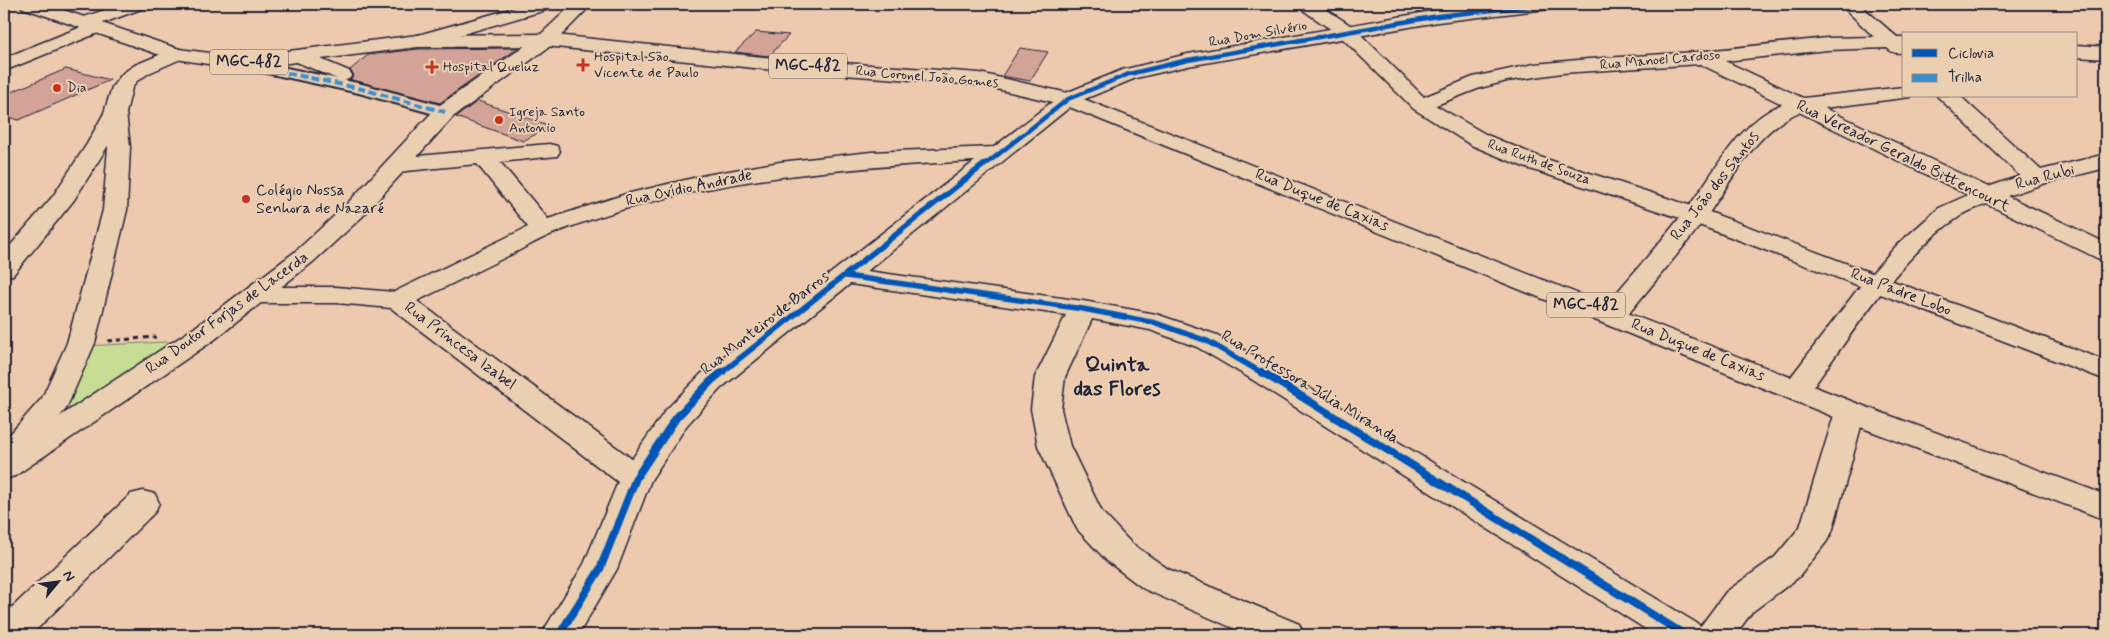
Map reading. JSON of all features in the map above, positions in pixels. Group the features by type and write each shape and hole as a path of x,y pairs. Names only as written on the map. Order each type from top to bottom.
{"main road":[{"name":"MGC-482","path":"28,4 176,54 240,63 418,42 546,40"},
{"path":"4,65 138,4"},
{"path":"418,42 547,4"},
{"name":"Rua Doutor Forjas de Lacerda","path":"4,468 204,334 305,256 352,212 412,145 445,112 546,40 583,4"},
{"name":"Rua Ruth de Souza","path":"1306,4 1346,31 1420,105 1479,140 1532,162 1695,215"},
{"name":"Rua Dom Silvério","path":"1068,99 1129,74 1171,64 1346,31 1438,16 1547,4"},
{"path":"1849,4 1900,46"},
{"name":"Rua Coronel João Gomes","path":"546,40 763,62 978,79 1068,99"},
{"name":"Rua Manoel Cardoso","path":"1420,105 1478,82 1510,74 1550,69 1701,57 1818,44 1900,46"},
{"path":"2081,52 2106,53"},
{"path":"2081,52 2106,66"},
{"path":"4,270 62,200 98,144 114,114 122,87 130,77 142,69 176,54"},
{"path":"299,56 342,74"},
{"name":"Rua Vereador Geraldo Bittencourt","path":"1701,57 2106,253"},
{"name":"Rua João dos Santos","path":"1612,316 1695,215 1750,136 1775,115 1798,105 1902,93"},
{"path":"1949,98 2036,178"},
{"name":"Rua Monteiro de Barros","path":"560,635 600,569 636,478 676,418 711,381 1068,99"},
{"name":"Rua Duque de Caxias","path":"1068,99 1850,412 2106,508"},
{"path":"4,462 55,402 82,343 115,210 119,147 114,114"},
{"path":"396,165 548,151"},
{"name":"Rua Ovídio Andrade","path":"398,300 543,229 626,201 734,177 871,159 1000,153"},
{"path":"483,157 543,229"},
{"name":"Rua Rubi","path":"1796,390 1877,283 1906,249 1949,212 1985,196 2036,178 2106,161"},
{"name":"Rua Padre Lobo","path":"1695,215 2106,371"},
{"name":"Rua Professora Júlia Miranda","path":"846,276 1083,309 1156,323 1207,342 1258,370 1685,635"},
{"name":"Rua Princesa Izabel","path":"256,295 336,295 398,300 636,478"},
{"path":"1083,309 1050,378 1046,409 1054,446 1089,520 1119,552 1156,579 1286,635"},
{"path":"55,402 104,401"},
{"path":"1714,635 1739,602 1787,567 1815,532 1850,412"},
{"path":"7,635 144,503"}],"street":[{"path":"240,63 362,89 445,112"}],"path":[{"path":"82,343 157,337"}],"green space":[{"path":"188,341 42,441 82,346"}],"building":[{"path":"756,32 789,35 769,56 735,52"},
{"path":"518,48 440,103 351,80 354,75 350,70 368,55 418,49"},
{"path":"1020,48 1048,52 1030,81 1002,76"},
{"name":"Dia","path":"66,69 110,80 19,120 4,116 4,95"},
{"name":"Igreja Santo Antonio","path":"478,101 551,126 523,141 456,117"}],"marked path":[{"path":"240,63 362,89 445,112"}],"cycle path":[{"path":"559,635 600,569 636,478 676,418 711,381 1068,99 1129,74 1188,60 1438,16 1547,4"},
{"path":"846,276 1083,309 1156,323 1207,341 1258,370 1685,635"}],"place":[{"name":"Hospital São Vicente de Paulo","path":"583,65"},
{"name":"Hospital Queluz","path":"432,67"},
{"name":"Dia","path":"57,88"},
{"name":"Igreja Santo Antonio","path":"499,120"},
{"name":"Colégio Nossa Senhora de Nazaré","path":"246,199"}],"district":[{"name":"Quinta das Flores","path":"1117,377"}]}
